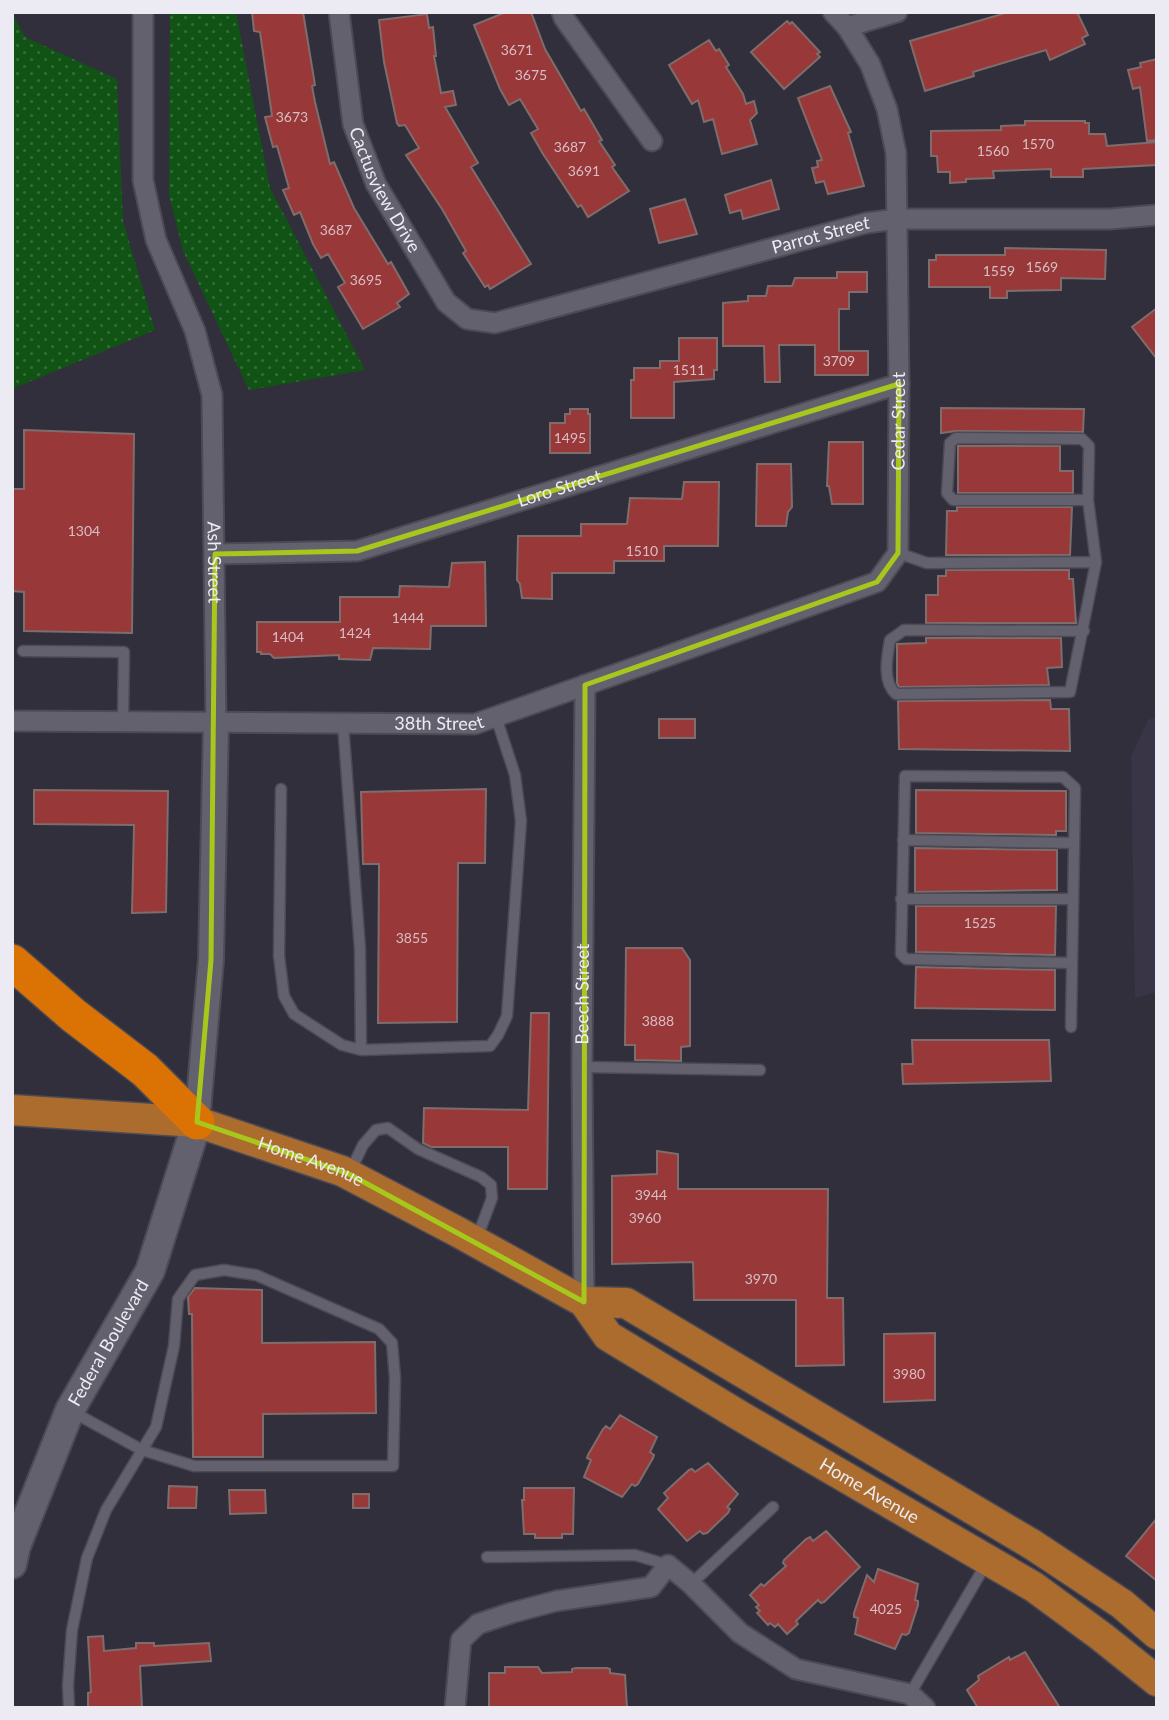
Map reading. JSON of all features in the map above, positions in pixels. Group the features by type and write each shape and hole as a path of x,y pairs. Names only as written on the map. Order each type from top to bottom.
{"highway":[{"path":"12,962 73,1015 145,1070 197,1122"}],"main road":[{"name":"Home Avenue","path":"18,1110 197,1122 349,1174 584,1302 608,1336 742,1418 1034,1587 1102,1636 1157,1681"},
{"name":"Federal Boulevard","path":"12,1564 16,1546 70,1410 150,1271 197,1122"},
{"name":"Home Avenue","path":"584,1302 626,1303 1033,1545 1122,1604 1157,1634"}],"street":[{"name":"Ash Street","path":"143,12 144,180 156,240 195,331 212,395 216,724 211,960 197,1122"},
{"name":"Cactusview Drive","path":"339,12 353,124 376,184 446,302 467,318 495,323"},
{"path":"562,12 652,141"},
{"path":"840,19 897,12"},
{"name":"Cedar Street","path":"840,19 870,64 887,109 896,153 898,552"},
{"name":"Parrot Street","path":"495,323 866,223 897,219 1110,219 1157,215"},
{"name":"Loro Street","path":"215,554 357,551 899,384"},
{"name":"38th Street","path":"12,721 475,724 877,582 898,552"},
{"name":"Beech Street","path":"584,685 584,1302"},
{"path":"455,1708 461,1640 478,1624 556,1601 651,1587 668,1565 740,1633 796,1668 910,1693 925,1708"}],"lane":[{"path":"1083,631 904,630 890,640 886,667 891,690 896,694 1070,692 1083,631 1096,562 1088,500 1089,446 1082,439 956,438 950,443 947,493 953,500 1088,500"},
{"path":"898,552 927,563 1096,562"},
{"path":"23,651 124,652 123,723"},
{"path":"281,789 279,956 284,996 294,1014 342,1045 361,1050 490,1046 507,1016 521,821 515,775 496,717"},
{"path":"343,724 360,949 361,1050"},
{"path":"1071,1027 1076,788 1063,777 905,776 901,954 906,959 1072,963"},
{"path":"903,840 1074,844"},
{"path":"901,899 1072,899"},
{"path":"582,1067 760,1070"},
{"path":"349,1174 363,1145 376,1130 388,1128 418,1149 481,1177 491,1185 492,1198 475,1241"},
{"path":"69,1708 72,1630 87,1558 106,1510 142,1450 156,1427 174,1346 178,1299 195,1275 224,1270 256,1275 379,1329 392,1343 395,1378 393,1466 194,1466 142,1450 70,1410"},
{"path":"691,1584 773,1507"},
{"path":"487,1557 635,1555 668,1565"},
{"path":"910,1693 989,1560"}],"highlighted area":[{"path":"899,384 898,553 877,582 585,685 584,1302 349,1174 197,1122 211,960 215,554 357,551"}],"shaded area":[{"path":"1157,716 1157,992 1135,998 1131,756 1148,720"}],"green space":[{"path":"170,12 236,12 270,188 365,370 249,390 183,251 169,195"},
{"path":"12,13 25,37 117,79 123,221 155,330 12,389"}],"building":[{"path":"252,12 303,12 315,85 312,86 330,164 334,162 354,208 409,294 397,303 400,307 363,329 338,287 345,283 328,254 321,258 300,212 294,215 283,190 289,188 265,117 272,116 260,32 254,31"},
{"path":"506,12 531,12 545,49 581,111 584,109 602,140 599,141 615,165 612,167 629,191 588,217 581,205 578,207 543,154 531,133 538,129 520,99 509,105 474,25"},
{"path":"1009,12 1077,12 1088,35 1082,38 1085,44 1050,60 1046,50 973,72 974,76 925,91 910,41"},
{"path":"427,14 429,28 433,27 434,56 441,93 453,91 456,105 445,107 478,163 471,167 531,264 490,289 488,285 485,287 463,253 466,251 442,209 406,155 419,148 405,125 399,126 397,123 384,62 379,20"},
{"path":"787,21 790,24 792,22 820,52 817,54 820,57 784,89 751,52"},
{"path":"709,40 716,51 719,49 729,65 726,67 743,94 746,104 754,101 757,113 750,120 757,144 722,154 713,119 704,122 698,100 692,104 669,65"},
{"path":"1157,59 1157,140 1147,141 1140,87 1133,89 1128,70 1141,67 1140,63"},
{"path":"830,86 851,132 848,133 864,186 828,194 824,181 816,183 812,168 818,167 817,161 822,160 798,98"},
{"path":"1025,121 1085,121 1089,123 1089,134 1105,134 1107,146 1157,142 1157,165 1083,169 1083,177 1051,177 1051,169 993,171 994,178 966,179 966,182 950,183 950,172 938,172 937,156 931,156 931,131 1001,130 1001,126 1025,125"},
{"path":"771,180 779,209 743,219 741,210 730,213 725,195"},
{"path":"685,199 697,234 659,243 650,209"},
{"path":"1005,248 1106,250 1105,279 1061,278 1061,290 1007,291 1007,298 990,298 990,287 929,287 929,260 936,260 936,255 1005,255"},
{"path":"837,272 867,272 867,292 849,292 849,309 839,309 839,351 868,351 868,375 815,375 815,345 779,345 780,382 765,382 764,346 723,346 723,303 748,301 748,296 766,296 768,286 792,286 795,278 837,278"},
{"path":"1157,308 1157,359 1132,327"},
{"path":"679,338 717,338 717,370 714,370 714,379 674,382 674,418 631,418 631,380 634,380 634,368 660,368 660,361 679,361"},
{"path":"941,408 1084,409 1083,432 941,433"},
{"path":"570,409 588,409 590,453 550,453 550,423 565,423 565,414 570,414"},
{"path":"24,430 134,434 132,633 24,631 24,592 12,591 12,489 24,489"},
{"path":"829,442 863,442 863,504 832,504 827,486"},
{"path":"958,446 1060,446 1060,471 1073,471 1073,493 958,493"},
{"path":"757,464 791,464 792,507 788,512 786,526 756,526"},
{"path":"684,482 719,482 718,546 664,546 664,561 614,561 614,573 552,573 552,599 522,598 517,580 518,536 581,536 581,524 627,524 630,498 682,499"},
{"path":"957,507 1072,507 1070,555 946,555 947,511 957,511"},
{"path":"485,562 486,626 431,626 430,649 373,648 370,660 339,659 339,655 274,658 270,654 257,652 257,622 340,622 340,597 399,597 400,586 449,587 452,563"},
{"path":"946,570 1069,570 1069,579 1073,579 1076,623 926,623 926,595 938,595 938,576 946,576"},
{"path":"926,638 1061,638 1062,667 1047,668 1049,685 899,687 897,644 926,643"},
{"path":"1050,700 1051,709 1069,709 1070,751 899,749 898,701"},
{"path":"659,719 695,719 695,738 659,738"},
{"path":"486,789 485,863 458,863 457,1022 378,1023 379,864 363,864 361,792"},
{"path":"34,790 168,791 166,912 132,913 134,825 34,824"},
{"path":"916,790 1066,791 1066,831 1056,831 1056,835 916,833"},
{"path":"915,848 1057,850 1057,890 915,892"},
{"path":"916,906 1056,906 1055,955 916,952"},
{"path":"626,948 682,948 690,960 690,1046 681,1047 681,1061 635,1060 635,1045 625,1045"},
{"path":"916,967 1055,970 1055,1010 915,1008"},
{"path":"531,1013 549,1013 547,1189 508,1189 508,1147 431,1147 423,1143 424,1108 528,1110"},
{"path":"912,1040 1049,1040 1051,1081 903,1084 902,1064 913,1064"},
{"path":"657,1151 678,1154 678,1189 828,1189 827,1298 843,1298 844,1365 796,1366 796,1300 694,1300 693,1262 612,1264 612,1176 657,1174"},
{"path":"195,1288 262,1290 262,1343 375,1342 376,1413 263,1414 263,1457 193,1457 192,1314 189,1314 188,1297"},
{"path":"935,1333 935,1400 884,1402 884,1334"},
{"path":"620,1415 657,1437 650,1452 654,1455 653,1458 638,1484 632,1484 622,1497 584,1477 591,1460 587,1458 588,1455 603,1429 606,1426 610,1429"},
{"path":"708,1463 738,1494 727,1507 730,1509 728,1513 707,1533 700,1531 687,1541 658,1509 668,1498 664,1493 689,1470 695,1472"},
{"path":"169,1486 197,1487 196,1508 168,1508"},
{"path":"524,1488 574,1488 573,1534 562,1534 562,1538 535,1538 535,1534 524,1534"},
{"path":"229,1490 265,1490 266,1513 230,1514"},
{"path":"353,1494 369,1494 369,1508 353,1508"},
{"path":"1157,1518 1157,1581 1126,1556"},
{"path":"826,1531 860,1567 824,1602 818,1600 796,1621 798,1624 787,1634 778,1624 775,1627 770,1623 768,1625 757,1613 760,1611 756,1607 759,1605 750,1595 786,1566 784,1560 806,1539 810,1537 813,1541"},
{"path":"878,1569 918,1584 915,1600 918,1605 909,1633 902,1634 895,1649 855,1634 858,1618 854,1617 854,1613 867,1575 874,1582"},
{"path":"103,1636 104,1651 136,1648 136,1643 154,1643 154,1646 209,1643 211,1661 140,1666 142,1708 88,1708 88,1693 91,1692 88,1637"},
{"path":"1025,1652 1060,1708 978,1708 967,1690 979,1680 978,1676 1009,1657 1010,1660"},
{"path":"505,1667 538,1667 542,1673 572,1672 572,1669 576,1668 610,1669 610,1673 625,1675 627,1708 489,1708 489,1673 505,1673"}]}
